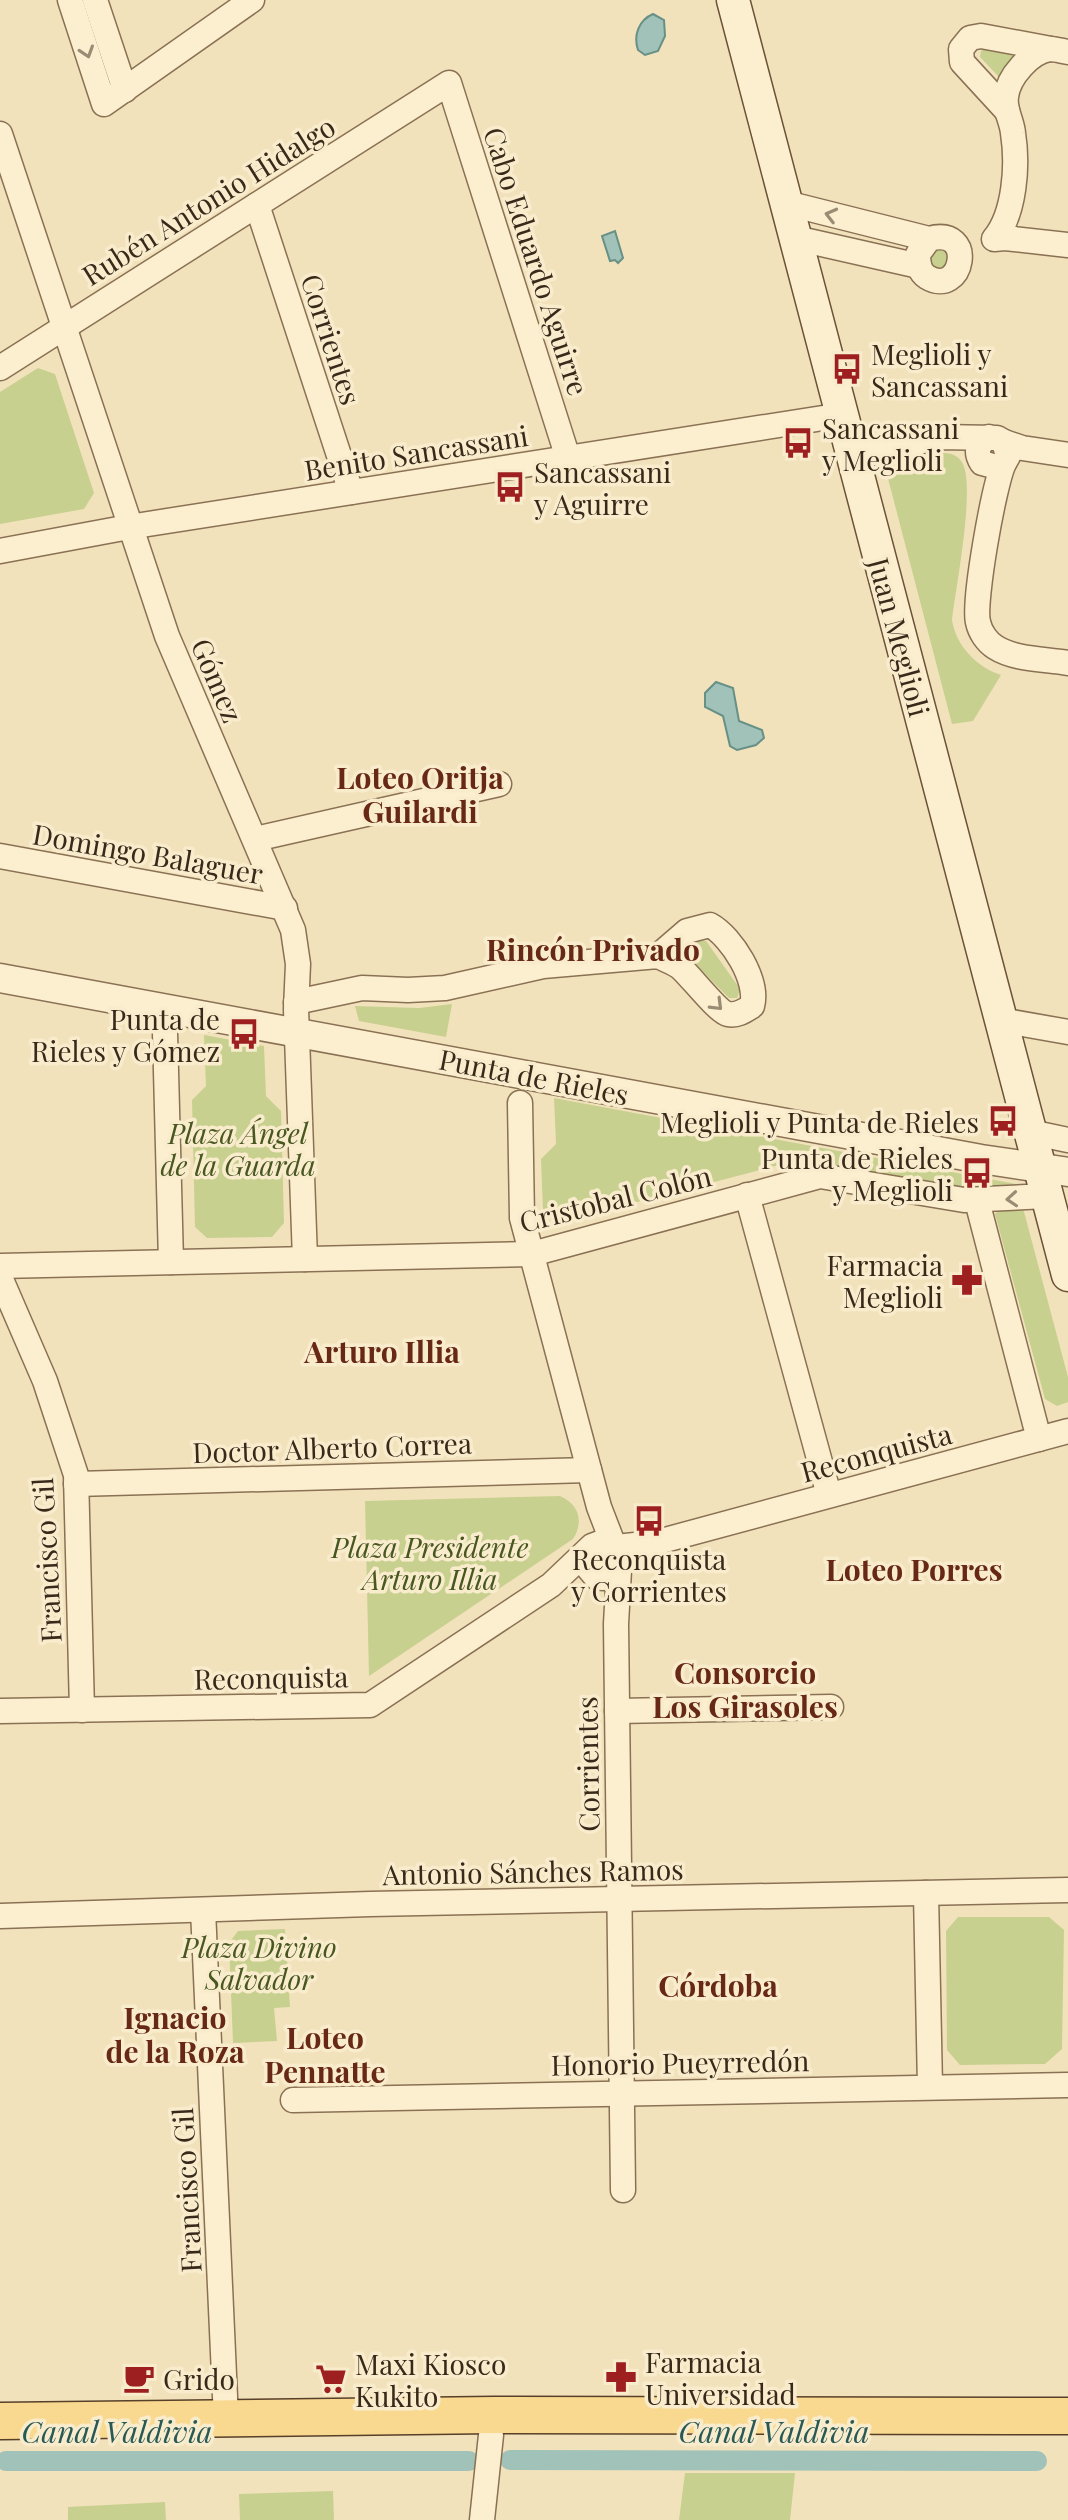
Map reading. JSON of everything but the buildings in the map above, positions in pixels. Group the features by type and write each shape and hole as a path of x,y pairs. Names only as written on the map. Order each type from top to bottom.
{"main road":[{"name":"Juan Meglioli","path":"733,0 1030,1132 1051,1179 1068,1275"},
{"path":"0,2421 479,2415 1068,2416"},
{"path":"0,2441 491,2435 1068,2436"}],"street":[{"path":"70,0 104,104 252,0"},
{"path":"95,0 125,90"},
{"path":"1007,111 962,62 961,49 965,43 970,38 981,36 1060,50"},
{"path":"994,239 1004,227 1013,186 1014,138 1006,94 1014,76 1037,54 1060,50"},
{"name":"Rubén Antonio Hidalgo","path":"0,368 449,83"},
{"name":"Cabo Eduardo Aguirre","path":"449,83 568,458"},
{"name":"Gómez","path":"0,134 4,162 167,636 285,908 297,947 296,1033 305,1259"},
{"path":"786,203 929,239 944,237 956,245 961,258 957,271 940,280 928,277 919,266 795,238"},
{"name":"Corrientes","path":"257,205 351,492"},
{"path":"860,253 867,224"},
{"path":"960,252 1005,238 1068,245"},
{"path":"919,266 920,248 929,239"},
{"name":"Benito Sancassani","path":"0,551 129,527 842,415"},
{"path":"853,457 931,438 960,439 999,457 1068,455"},
{"path":"999,457 977,611 981,632 1005,652 1068,663"},
{"path":"255,839 499,784"},
{"name":"Domingo Balaguer","path":"0,856 285,908"},
{"path":"296,1002 362,988 445,988 543,966 658,956"},
{"name":"Punta de Rieles","path":"0,978 1051,1179"},
{"path":"1000,1020 1068,1032"},
{"path":"165,1033 171,1262"},
{"name":"Corrientes","path":"520,1103 522,1218 599,1507 616,1624 623,2190"},
{"path":"1030,1132 1068,1140"},
{"name":"Cristobal Colón","path":"0,1266 532,1254 820,1176 977,1201 1051,1179"},
{"path":"747,1195 829,1495"},
{"path":"977,1201 1039,1439"},
{"name":"Francisco Gil","path":"0,1277 45,1381 76,1475 82,1710"},
{"name":"Reconquista","path":"2,1711 370,1705 551,1585 606,1560 654,1543 1068,1431"},
{"name":"Doctor Alberto Correa","path":"76,1484 589,1470"},
{"path":"617,1711 831,1707"},
{"name":"Antonio Sánches Ramos","path":"0,1916 1068,1890"},
{"path":"926,1893 930,2087"},
{"name":"Francisco Gil","path":"203,1910 226,2419"},
{"name":"Honorio Pueyrredón","path":"293,2100 1068,2085"},
{"path":"482,2520 491,2435"}],"green space":[{"path":"987,48 1014,56 1002,76 999,77 980,57 981,51"},
{"path":"943,248 951,259 943,269 934,268 928,260 931,251"},
{"path":"38,368 55,374 94,493 84,509 0,524 0,392"},
{"path":"943,453 959,459 966,477 966,516 952,620 954,630 963,647 976,661 1001,675 973,721 952,724 885,467"},
{"path":"706,941 738,986 737,998 729,998 687,956 688,948"},
{"path":"452,1004 446,1037 359,1021 355,1006 419,1008"},
{"name":"Plaza Ángel de la Guarda","path":"204,1035 264,1046 266,1096 281,1111 284,1223 272,1237 207,1238 195,1227 192,1100 206,1086"},
{"path":"554,1098 1016,1184 1018,1190 1001,1194 798,1160 557,1223 543,1212 541,1159 556,1144"},
{"path":"1004,1206 1023,1208 1068,1377 1068,1402 1057,1406 1045,1399 995,1214"},
{"name":"Plaza Presidente Arturo Illia","path":"560,1496 572,1504 578,1514 573,1539 369,1676 365,1501"},
{"path":"958,1917 1049,1917 1064,1930 1062,2049 1045,2064 960,2065 947,2050 946,1931"},
{"name":"Plaza Divino Salvador","path":"285,1929 290,2007 274,2008 277,2041 233,2043 229,1943 238,1931"},
{"path":"685,2473 795,2473 790,2520 679,2520"},
{"path":"333,2491 334,2520 240,2520 239,2494"},
{"path":"165,2502 166,2520 68,2520 68,2507"}],"water":[{"path":"653,14 664,20 665,36 658,51 645,55 638,50 637,34 644,20"},
{"path":"615,231 623,258 618,263 610,261 602,236"},
{"path":"716,682 733,688 739,721 762,730 764,738 756,745 737,750 730,746 723,716 705,707 705,693"}],"waterway":[{"name":"Canal Valdivia","path":"510,2460 1037,2461"},
{"name":"Canal Valdivia","path":"6,2461 469,2461"}],"place":[{"name":"Meglioli y Sancassani","path":"847,369"},
{"name":"Sancassani y Meglioli","path":"798,443"},
{"name":"Sancassani y Aguirre","path":"510,487"},
{"name":"Punta de Rieles y Gómez","path":"244,1034"},
{"name":"Meglioli y Punta de Rieles","path":"1003,1121"},
{"name":"Punta de Rieles y Meglioli","path":"977,1173"},
{"name":"Farmacia Meglioli","path":"967,1280"},
{"name":"Reconquista y Corrientes","path":"649,1521"},
{"name":"Farmacia Universidad","path":"621,2377"},
{"name":"Grido","path":"139,2378"},
{"name":"Maxi Kiosco Kukito","path":"331,2379"}],"district":[{"name":"Loteo Oritja Guilardi","path":"420,794"},
{"name":"Rincón Privado","path":"593,949"},
{"name":"Arturo Illia","path":"382,1351"},
{"name":"Loteo Porres","path":"914,1569"},
{"name":"Consorcio Los Girasoles","path":"745,1689"},
{"name":"Córdoba","path":"718,1985"},
{"name":"Ignacio de la Roza","path":"175,2034"},
{"name":"Loteo Pennatte","path":"325,2054"}]}
